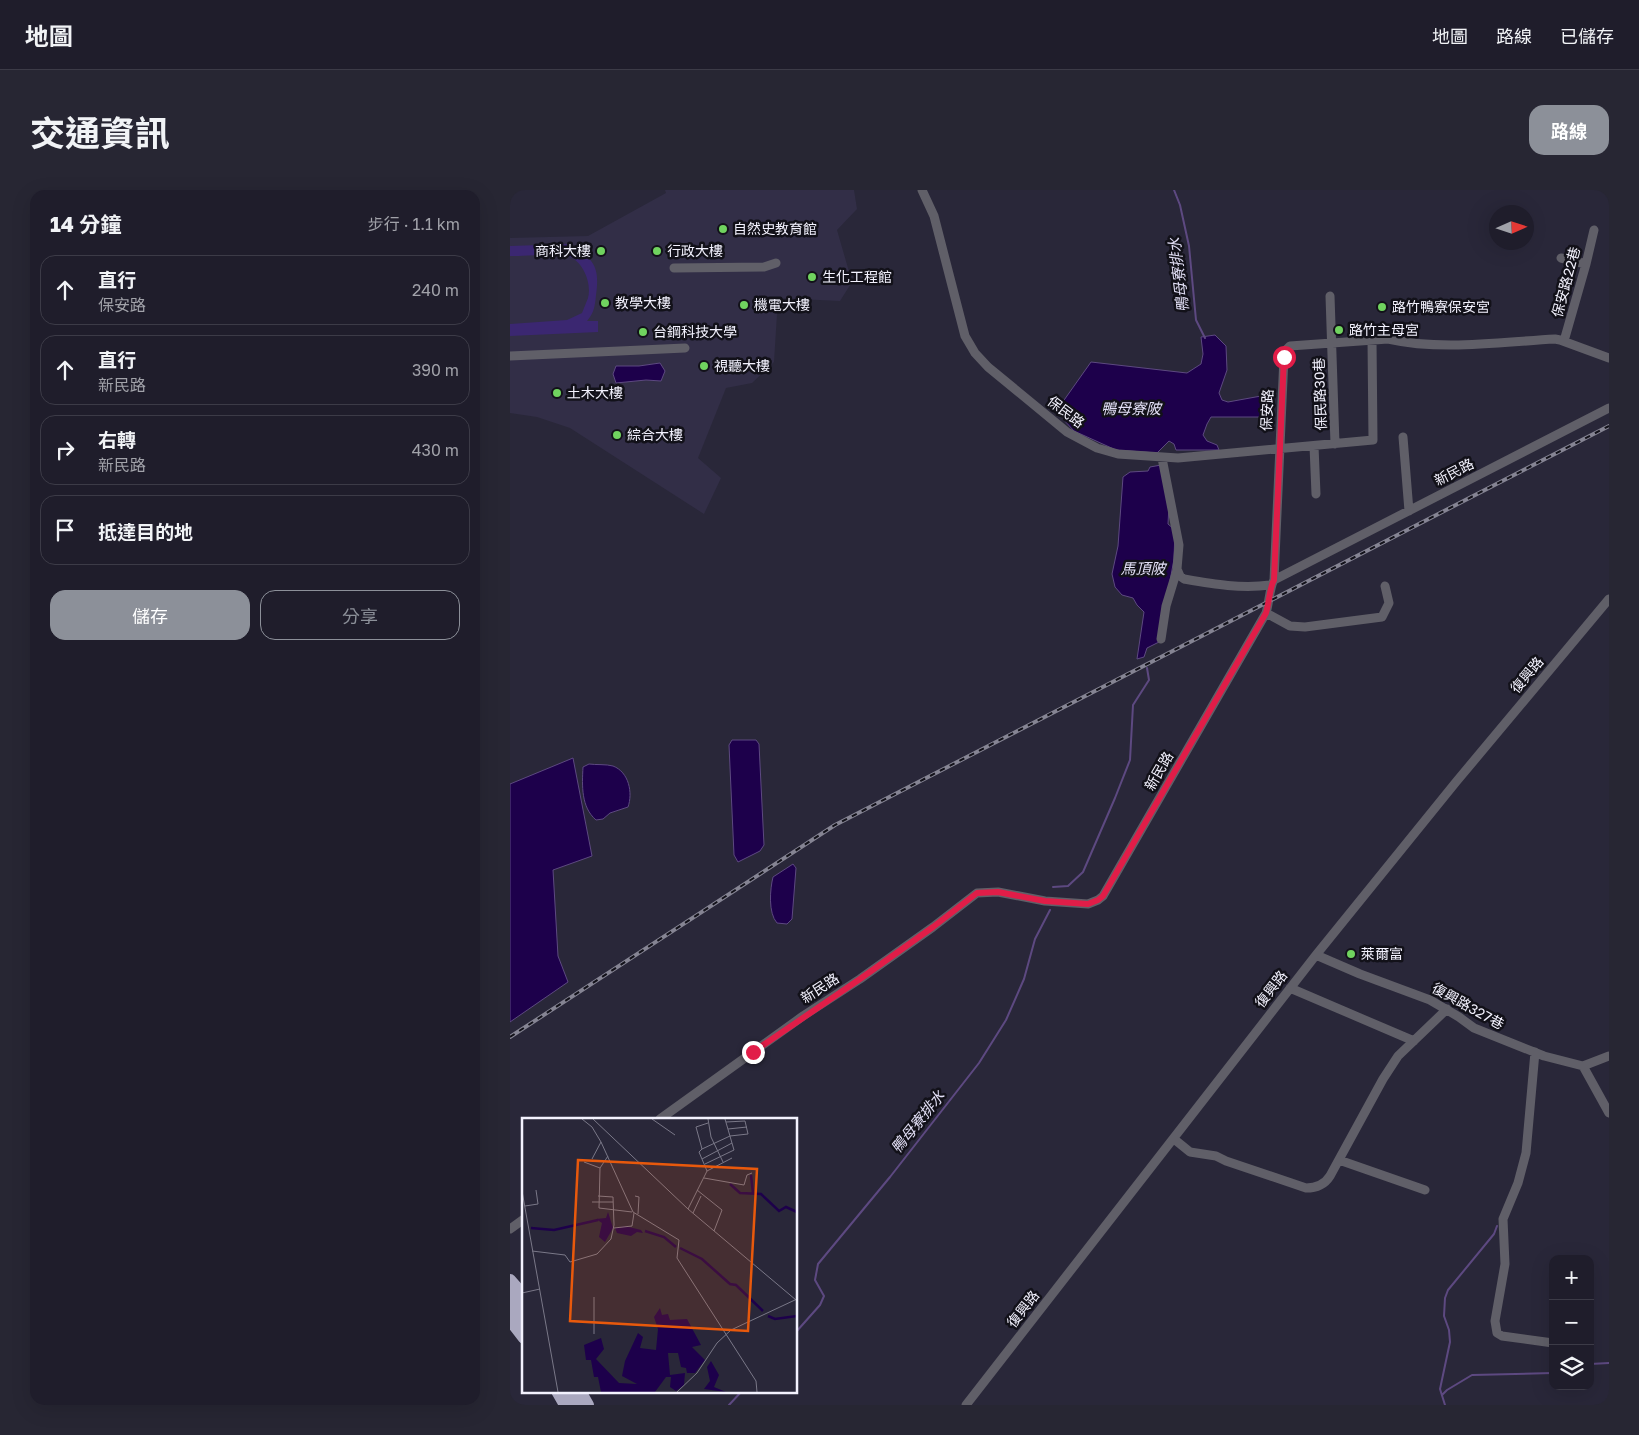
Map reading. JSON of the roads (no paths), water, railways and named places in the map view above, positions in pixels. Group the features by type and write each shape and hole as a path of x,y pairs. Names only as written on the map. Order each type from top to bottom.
{"highway":[{"path":"510,1280 522,1294"},
{"path":"510,1292 522,1307"},
{"path":"510,1306 522,1321"},
{"path":"510,1320 522,1335"},
{"path":"558,1392 565,1405"},
{"path":"571,1392 578,1405"},
{"path":"581,1392 588,1405"},
{"path":"588,1392 594,1405"}],"street":[{"name":"保民路","path":"922,190 934,216 965,336 975,353 988,367 1066,432 1097,448 1118,454 1178,458 1373,440 1372,340"},
{"name":"保安路22巷","path":"1564,341 1594,230"},
{"path":"1561,258 1586,264"},
{"path":"674,268 764,267 776,263"},
{"path":"1330,296 1332,343"},
{"name":"保安路","path":"1272,582 1284,352 1290,346 1388,339 1452,344 1554,339 1609,358"},
{"name":"保民路30巷","path":"1332,343 1335,444"},
{"path":"510,356 685,348"},
{"name":"新民路","path":"661,1118 796,1021 860,979 977,893 998,892 1045,901 1088,904 1098,900 1103,896 1266,613 1272,582 1609,408"},
{"path":"1403,438 1409,511"},
{"path":"1314,446 1316,494"},
{"path":"1161,639 1166,606 1178,569 1180,545 1162,458"},
{"path":"1178,569 1180,576 1184,579 1216,585 1252,588 1272,582"},
{"path":"1266,613 1290,626 1382,617 1389,603 1385,586"},
{"name":"復興路","path":"966,1405 1316,955 1456,782 1609,599"},
{"name":"復興路327巷","path":"1316,955 1360,974 1430,1000 1447,1009 1474,1028 1544,1056 1583,1066"},
{"path":"1290,988 1414,1041"},
{"path":"1174,1139 1190,1152 1216,1156 1306,1188 1313,1188 1326,1181 1383,1078 1398,1056 1447,1009"},
{"path":"1535,1052 1526,1154 1518,1183 1503,1219 1505,1264 1495,1327 1497,1333 1502,1336 1549,1342"},
{"path":"1609,1056 1583,1066 1609,1113"},
{"path":"1339,1160 1425,1190"},
{"path":"510,1229 522,1220"}],"water":[{"name":"鴨母寮陂","path":"1215,335 1226,346 1227,370 1219,393 1222,400 1228,402 1261,396 1267,401 1268,412 1262,417 1211,417 1203,435 1207,441 1217,445 1219,450 1176,450 1174,444 1169,441 1157,453 1116,450 1074,431 1063,419 1062,403 1091,362 1187,373 1201,364 1203,354 1201,337"},
{"path":"660,363 665,371 661,381 646,380 616,383 613,374 616,366 639,366"},
{"name":"馬頂陂","path":"1161,465 1169,505 1168,524 1175,530 1174,559 1159,642 1147,648 1144,657 1137,659 1144,612 1133,598 1122,595 1115,587 1112,574 1118,546 1123,477 1130,472 1148,471 1150,467"},
{"path":"732,740 756,740 759,744 764,845 760,851 738,862 734,855 729,745"},
{"path":"573,758 592,856 553,870 558,956 568,982 510,1022 510,784"},
{"path":"589,764 613,766 623,773 630,789 628,807 610,813 603,819 596,820 591,815 585,803 583,789 583,767"},
{"path":"793,864 796,868 792,919 787,924 777,923 771,907 773,877"}],"waterway":[{"name":"鴨母寮排水","path":"1174,190 1180,205 1189,246 1196,320 1205,338"},
{"name":"鴨母寮排水","path":"1053,887 1068,886 1083,872 1115,798 1130,760 1133,705 1149,680 1147,668"},
{"name":"鴨母寮排水","path":"798,1330 820,1305 824,1296 815,1280 818,1264 890,1177 979,1063 1006,1020 1024,979 1035,939 1050,910"},
{"path":"1445,1405 1440,1389 1450,1342 1449,1330 1444,1316 1445,1298 1448,1290 1494,1234 1497,1226"},
{"path":"1594,1364 1609,1363"},
{"path":"1442,1395 1472,1375 1549,1373"},
{"name":"鴨母寮排水","path":"729,1405 741,1392"}],"railway":[{"path":"510,1037 835,825 1609,426"}],"place":[{"name":"自然史教育館","path":"723,229"},
{"name":"商科大樓","path":"601,251"},
{"name":"行政大樓","path":"657,251"},
{"name":"生化工程館","path":"812,277"},
{"name":"教學大樓","path":"605,303"},
{"name":"機電大樓","path":"744,305"},
{"name":"路竹鴨寮保安宮","path":"1382,307"},
{"name":"路竹主母宮","path":"1339,330"},
{"name":"台鋼科技大學","path":"643,332"},
{"name":"視聽大樓","path":"704,366"},
{"name":"土木大樓","path":"557,393"},
{"name":"綜合大樓","path":"617,435"},
{"name":"萊爾富","path":"1351,954"}]}
